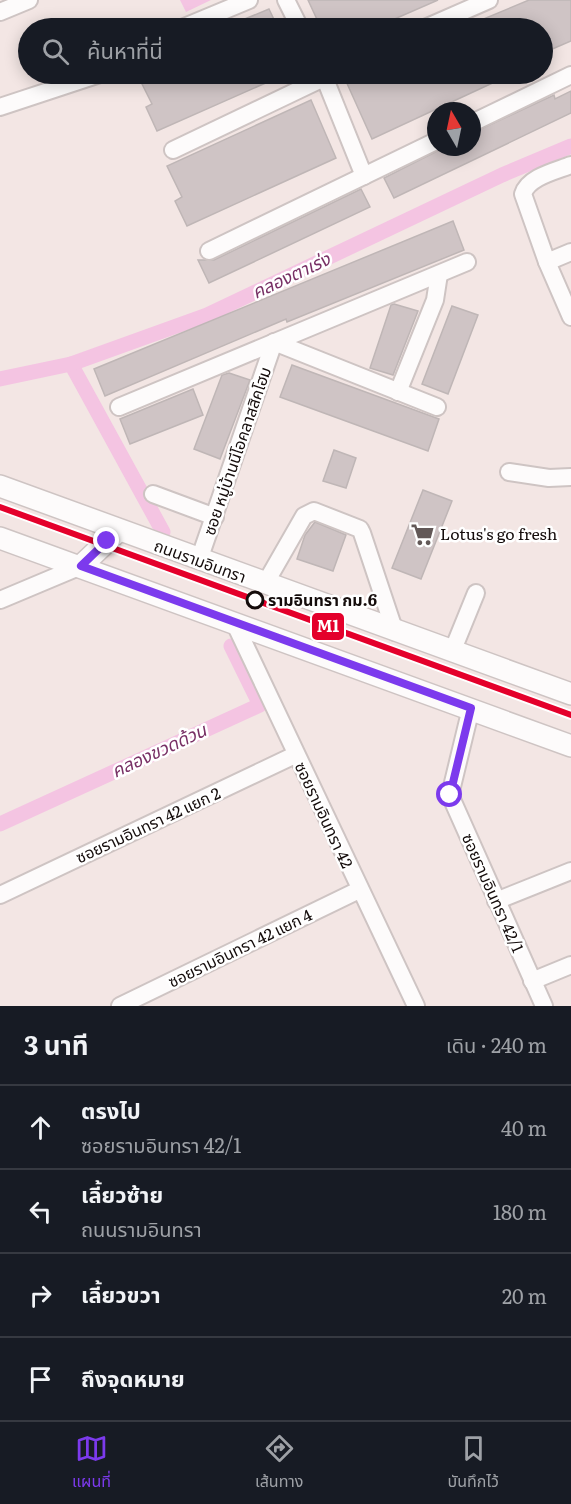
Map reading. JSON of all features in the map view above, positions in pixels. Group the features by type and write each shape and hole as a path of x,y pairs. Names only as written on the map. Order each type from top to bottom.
{"main road":[{"name":"ถนนรามอินทรา","path":"0,486 395,632 571,694"},
{"path":"81,566 118,531"},
{"path":"0,538 571,746"}],"street":[{"path":"0,12 29,0"},
{"path":"206,18 249,0"},
{"path":"286,0 295,18"},
{"path":"448,18 489,0"},
{"path":"553,84 571,75"},
{"path":"0,107 70,84"},
{"path":"173,150 308,84"},
{"path":"329,84 364,176"},
{"path":"481,119 552,84"},
{"path":"209,251 427,145"},
{"path":"571,165 534,180 524,188 523,194 547,262 571,317"},
{"path":"547,262 571,252"},
{"name":"ซอย หมู่บ้านนีโอคลาสสิคโฮม","path":"119,407 467,262"},
{"path":"398,392 435,300 439,274"},
{"path":"274,342 437,407"},
{"name":"ซอย หมู่บ้านนีโอคลาสสิคโฮม","path":"199,560 274,342"},
{"path":"509,472 549,478 571,477"},
{"path":"153,494 215,517"},
{"path":"265,584 304,516 314,511 360,529 395,632"},
{"path":"0,600 81,566"},
{"path":"452,652 476,593"},
{"name":"ซอยรามอินทรา 42","path":"234,622 359,890 416,1006"},
{"name":"ซอยรามอินทรา 42/1","path":"471,708 450,795 544,1006"},
{"name":"ซอยรามอินทรา 42 แยก 2","path":"0,895 296,755"},
{"path":"496,901 571,871"},
{"name":"ซอยรามอินทรา 42 แยก 4","path":"120,1006 359,890"},
{"path":"532,981 571,965"}],"shaded area":[{"path":"180,0 211,0 186,12"}],"building":[{"path":"308,0 438,0 397,18 316,18"},
{"path":"529,0 571,0 571,41 553,49 553,18 486,18"},
{"path":"269,9 273,18 247,18"},
{"path":"142,84 263,84 157,131 146,107 152,104"},
{"path":"347,84 490,84 452,102 427,102 427,113 372,139"},
{"path":"571,91 571,113 394,198 384,178 427,156 481,156 481,129 554,95 555,99"},
{"path":"311,100 336,158 187,226 175,201 182,197 167,166"},
{"path":"361,189 370,207 209,283 198,260 214,260"},
{"path":"453,221 464,250 287,322 286,319 105,396 94,369"},
{"path":"391,305 418,311 393,375 370,368"},
{"path":"452,306 478,315 448,394 422,384"},
{"path":"292,365 439,419 428,451 280,397"},
{"path":"229,373 250,380 220,459 194,449 222,375"},
{"path":"193,389 203,415 130,444 120,419"},
{"path":"334,450 356,458 346,488 323,481"},
{"name":"Lotus's go fresh","path":"423,490 452,501 421,579 392,568"},
{"path":"315,522 346,535 333,571 297,559 305,535"}],"waterway":[{"name":"คลองตาเร่ง","path":"0,379 71,364 207,315 502,175 571,146"},
{"name":"คลองขวดด้วน","path":"71,364 163,532"},
{"name":"คลองขวดด้วน","path":"0,824 260,705 231,646"}],"transit line":[{"name":"M1","path":"0,507 571,715"}],"place":[{"name":"Lotus's go fresh","path":"422,534"},
{"name":"รามอินทรา กม.6","path":"255,600"}],"route":[{"path":"107,541 81,566 471,708 450,795"}]}
